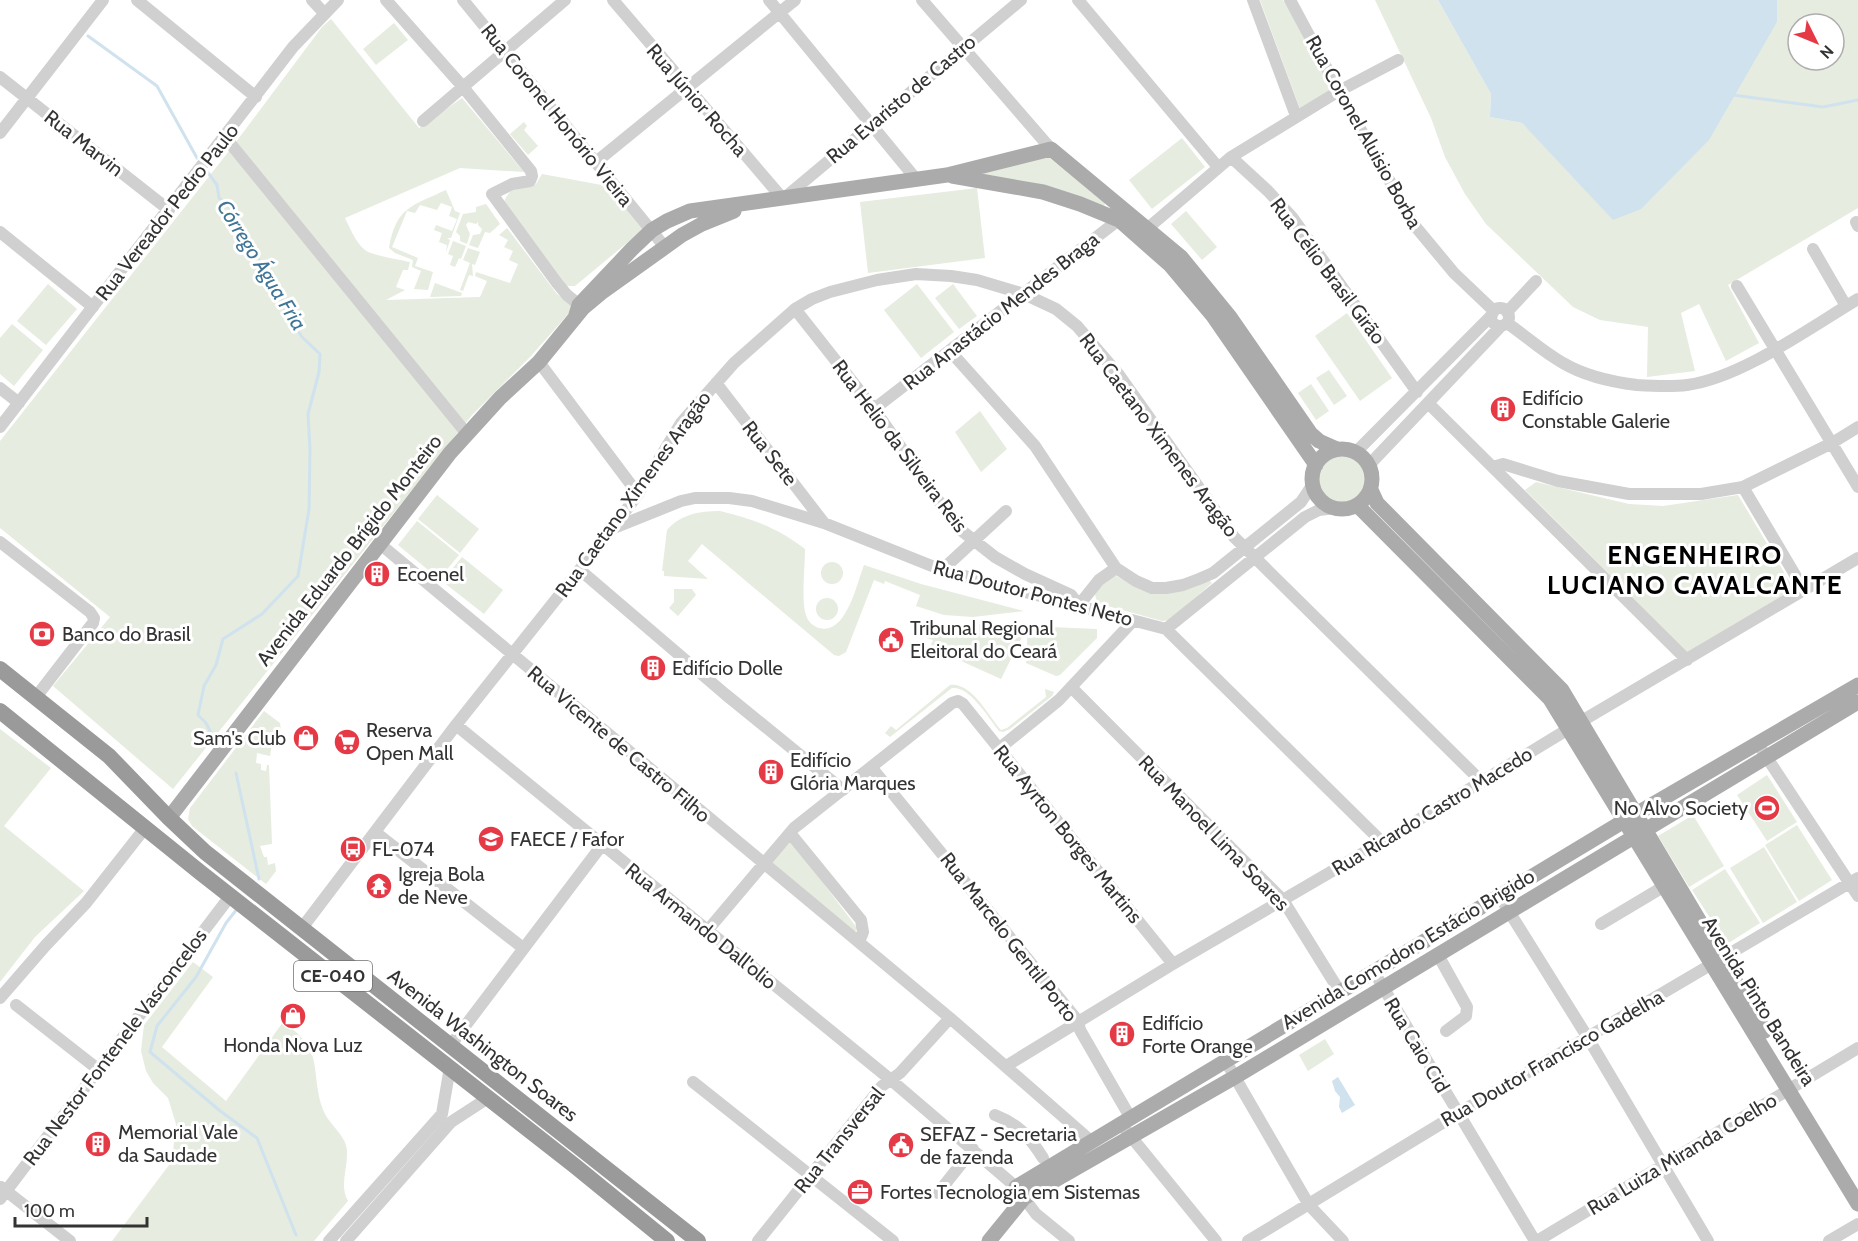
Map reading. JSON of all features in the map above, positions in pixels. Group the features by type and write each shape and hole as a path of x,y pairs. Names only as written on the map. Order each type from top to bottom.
{"highway":[{"name":"Avenida Washington Soares","path":"0,669 109,756 205,852 698,1241"},
{"name":"Avenida Washington Soares","path":"0,711 667,1241"}],"main road":[{"name":"Avenida Eduardo Brígido Monteiro","path":"169,818 467,434 500,398 539,362 609,271 652,230 690,211 947,175 1051,149"},
{"path":"1051,149 1124,216 1170,265 1199,288"},
{"path":"947,175 1043,192 1124,216 1148,228 1181,257 1213,316 1273,390 1311,434 1319,441 1337,449"},
{"name":"Avenida Eduardo Brígido Monteiro","path":"579,310 664,246 702,224 751,204"},
{"path":"1273,390 1316,465"},
{"path":"1337,449 1356,452 1369,465 1373,477 1371,490 1365,498 1358,505 1347,509 1335,508 1320,500 1313,484 1312,474 1316,465 1325,454 1337,449"},
{"path":"1371,490 1377,503 1453,589"},
{"path":"1358,505 1453,589"},
{"name":"Avenida Pinto Bandeira","path":"1453,589 1531,668 1550,699 1576,725 1716,961 1858,1185"},
{"name":"Avenida Comodoro Estácio Brigido","path":"1020,1192 1130,1136 1235,1077 1640,834 1858,685"},
{"name":"Avenida Comodoro Estácio Brigido","path":"989,1241 1020,1192 1045,1162 1091,1140 1630,818 1858,702"},
{"name":"Avenida Pinto Bandeira","path":"1640,834 1663,886 1716,961"},
{"name":"Avenida Pinto Bandeira","path":"1794,1086 1858,1204"}],"street":[{"path":"0,133 103,0"},
{"path":"136,0 256,97"},
{"path":"312,0 324,14"},
{"name":"Rua Vereador Pedro Paulo","path":"0,427 293,47 338,0"},
{"path":"387,0 463,87 531,171 530,181 512,184 492,194 556,283 579,310"},
{"name":"Rua Coronel Honório Vieira","path":"463,0 664,246"},
{"path":"423,121 564,0"},
{"name":"Rua Júnior Rocha","path":"613,0 783,199"},
{"path":"769,0 916,179"},
{"path":"596,162 795,0"},
{"path":"922,0 1051,149"},
{"name":"Rua Evaristo de Castro","path":"783,199 1020,0"},
{"path":"1078,0 1218,167"},
{"path":"1253,0 1296,116"},
{"name":"Rua Coronel Aluisio Borba","path":"1290,0 1414,226 1454,273 1493,313 1494,324 1505,320"},
{"path":"1148,228 1231,157 1339,91 1398,60"},
{"name":"Rua Marvin","path":"0,77 169,210"},
{"path":"225,137 467,434"},
{"name":"Rua Célio Brasil Girão","path":"1231,157 1292,217 1417,392"},
{"name":"Rua Anastácio Mendes Braga","path":"874,408 1124,216"},
{"path":"0,232 93,307"},
{"path":"1813,249 1846,306"},
{"name":"Rua Caetano Ximenes Aragão","path":"302,928 511,654 638,495 681,423 716,382 795,309 830,292 877,280 916,274 977,280 1024,294 1056,309 1077,326 1119,375 1234,537 1482,782"},
{"path":"1369,465 1505,320 1536,281"},
{"path":"1737,286 1858,487"},
{"path":"1505,320 1564,364 1604,380 1659,386 1687,385 1712,380 1745,365 1858,299"},
{"name":"Rua Helio da Silveira Reis","path":"795,309 874,408 944,512 957,527 994,556 1025,574 1071,595 1079,605"},
{"path":"1356,452 1493,313"},
{"path":"950,351 1035,446 1116,568 1152,588 1183,585 1214,573 1301,502 1313,484"},
{"path":"539,362 638,495"},
{"path":"1435,373 1446,384"},
{"name":"Rua Sete","path":"716,382 824,523"},
{"path":"0,388 18,403"},
{"path":"1428,403 1686,660"},
{"path":"1392,418 1404,429"},
{"path":"1493,466 1503,464 1558,481 1629,494 1701,494 1743,487 1858,428"},
{"path":"1743,487 1804,590"},
{"name":"Rua Doutor Pontes Neto","path":"612,529 681,501 712,497 752,501 824,523 942,570 1166,629"},
{"path":"1335,508 1319,510 1305,517 1166,629 1382,842"},
{"path":"942,570 1006,511"},
{"path":"0,542 90,612 94,618 93,623 36,697"},
{"name":"Rua Vicente de Castro Filho","path":"380,544 950,1018 1091,1140"},
{"name":"Rua Ricardo Castro Macedo","path":"1006,1066 1173,964 1858,558"},
{"path":"1079,605 1099,580 1116,568"},
{"path":"580,570 725,694 843,790"},
{"path":"1214,573 1222,583"},
{"path":"1000,748 1059,700 1132,621"},
{"name":"Rua Manoel Lima Soares","path":"1071,687 1282,900 1340,992"},
{"name":"Rua Ayrton Borges Martins","path":"872,768 952,703 958,701 963,704 1173,964"},
{"name":"Rua Armando Dall'olio","path":"456,725 973,1149 1020,1192 1036,1214 1069,1241"},
{"path":"1762,750 1854,880 1858,896"},
{"path":"707,931 790,833 872,768"},
{"name":"Rua Marcelo Gentil Porto","path":"872,768 1078,1021 1080,1030 1125,1120 1130,1136 1216,1241"},
{"path":"0,998 45,945 86,903 145,828"},
{"path":"375,831 523,948"},
{"path":"790,833 861,920 863,932 859,942"},
{"path":"450,1046 602,845"},
{"name":"Rua Doutor Francisco Gadelha","path":"1248,1241 1458,1113 1854,880"},
{"path":"1601,924 1663,886"},
{"name":"Rua Nestor Fontenele Vasconcelos","path":"2,1192 99,1070 231,895"},
{"path":"1500,897 1588,1038 1708,1241"},
{"path":"1438,955 1467,1007 1466,1016 1446,1031"},
{"name":"Rua Caio Cid","path":"1374,972 1536,1241"},
{"path":"16,1005 99,1070"},
{"name":"Rua Transversal","path":"758,1241 882,1086 900,1073 950,1018"},
{"name":"Rua Luiza Miranda Coelho","path":"1536,1241 1858,1048"},
{"path":"1225,1060 1309,1205 1343,1241"},
{"path":"346,1241 446,1118 450,1067"},
{"path":"693,1082 893,1241"},
{"path":"329,1241 446,1118 488,1098"},
{"path":"995,1115 1010,1120 1019,1127 1033,1142 1045,1162"},
{"path":"938,1193 973,1149"},
{"path":"2,1192 70,1241"},
{"path":"1829,1241 1858,1224"}],"shaded area":[{"path":"1260,0 1283,0 1332,86 1330,90 1300,109"},
{"path":"1375,0 1438,0 1491,94 1490,117 1522,123 1613,219 1777,22 1777,0 1858,0 1858,208 1728,285 1759,343 1726,361 1699,304 1681,313 1695,371 1647,377 1648,327 1600,320 1573,307 1486,224 1465,194 1445,157 1431,118"},
{"path":"331,19 419,128 462,98 524,172 460,168 345,218 356,239 365,250 410,262 408,270 403,270 396,287 405,290 386,300 480,297 487,281 475,276 476,272 510,283 518,264 509,260 513,251 504,247 508,240 499,235 507,228 557,294 567,300 571,306 570,312 531,356 472,415 173,789 53,686 110,617 0,528 0,441 233,146 322,27"},
{"path":"394,23 408,40 376,65 363,49"},
{"path":"524,122 527,126 524,130 538,146 528,155 510,134"},
{"path":"1182,138 1205,167 1152,209 1129,180"},
{"path":"1048,157 1103,200 1104,206 985,178 976,171"},
{"path":"542,174 607,186 645,228 575,286 564,286 504,202 511,191 518,187 531,187 536,184"},
{"path":"977,188 985,258 868,273 860,202"},
{"path":"446,190 455,211 460,213 451,238 447,238 450,240 446,253 447,245 439,242 442,233 434,230 436,225 452,231 457,219 449,216 452,207 441,203 437,210 420,205 415,213 407,211 392,247 418,258 415,266 433,272 428,290 414,289 421,271 412,267 413,260 389,248 392,234 401,216 407,210"},
{"path":"486,204 500,224 490,233 485,232 478,248 469,245 473,235 480,234 482,229 478,222 476,224 468,222 466,225 470,234 467,244 460,241 460,236 456,232 463,214 476,212 476,207"},
{"path":"1186,211 1217,247 1202,260 1171,224"},
{"path":"453,241 466,246 455,267 450,265 453,256 448,254"},
{"path":"468,248 480,252 475,265 472,264 473,276 469,275 463,291 460,290 470,263 463,260"},
{"path":"435,283 462,293 461,296 430,297"},
{"path":"48,284 77,309 46,345 17,321"},
{"path":"917,284 954,332 921,358 884,310"},
{"path":"953,284 977,316 959,329 935,298"},
{"path":"1347,313 1392,378 1360,401 1315,336"},
{"path":"12,324 43,350 14,386 0,374 0,338"},
{"path":"1329,370 1347,396 1334,405 1316,378"},
{"path":"1311,384 1329,411 1316,420 1298,393"},
{"path":"980,411 1007,449 981,472 955,432"},
{"path":"1343,454 1360,461 1367,478 1360,495 1343,502 1326,495 1319,478 1326,461"},
{"path":"1536,482 1629,504 1663,506 1738,495 1794,589 1687,652 1525,490"},
{"path":"437,495 479,529 460,553 418,519"},
{"path":"720,511 765,525 805,549 803,592 805,609 809,622 819,628 828,628 836,624 843,616 854,595 864,565 921,584 1024,611 973,617 944,615 916,606 920,595 885,581 884,584 874,580 846,652 839,656 834,655 702,544 688,561 708,579 664,576 664,571 662,571 667,530 678,520 691,514"},
{"path":"417,521 459,555 439,579 398,545"},
{"path":"462,557 503,590 484,614 442,581"},
{"path":"832,562 840,565 843,573 840,581 832,584 824,581 821,573 824,565"},
{"path":"1114,575 1140,588 1209,580 1212,583 1170,620 1162,621 1097,603 1095,594 1098,588"},
{"path":"674,589 692,589 696,595 678,616 669,608 674,602"},
{"path":"827,598 835,601 838,609 835,617 827,620 819,617 816,609 819,601"},
{"path":"979,624 1023,626 1022,637 1001,679 930,647 933,640 927,638 930,631 940,636 942,633 951,636 952,633 961,638 963,634 972,638 974,633 979,633"},
{"path":"1028,626 1097,629 1097,638 1060,675 1056,676 1026,663"},
{"path":"950,685 958,685 972,694 1001,730 1007,728 1046,697 1045,689 1054,692 1010,729 1003,732 999,731 972,697 959,689 952,688 890,737 885,733 891,726 896,730"},
{"path":"264,711 280,723 281,730 274,731 270,756 257,753 256,763 261,764 261,770 266,771 269,765 272,844 260,846 264,857 267,857 268,865 275,863 276,871 266,884 192,826 188,819 190,808"},
{"path":"0,729 51,768 4,826 84,891 35,937 0,982"},
{"name":"No Alvo Society","path":"1767,775 1797,822 1767,841 1737,795"},
{"path":"1693,815 1724,866 1689,887 1658,836"},
{"path":"1797,825 1832,880 1799,901 1765,845"},
{"path":"791,840 857,928 855,932 770,863"},
{"path":"1764,847 1797,902 1763,923 1730,868"},
{"path":"1725,869 1760,923 1727,944 1692,890"},
{"path":"193,962 213,977 162,1047 226,1101 283,1022 296,1032 311,1051 324,1113 346,1145 344,1189 348,1201 314,1241 112,1241 172,1161 176,1124 168,1098 153,1083 146,1071 141,1051 144,1025"},
{"path":"1325,1039 1334,1054 1308,1071 1299,1055"}],"water":[{"path":"1438,0 1777,0 1777,22 1709,140 1641,209 1613,220 1522,123 1490,117 1491,94"},
{"path":"1338,1077 1355,1105 1342,1113 1339,1107 1340,1097 1332,1081"}],"waterway":[{"name":"Córrego Água Fria","path":"88,36 157,86 197,158"},
{"path":"1733,95 1823,107 1858,100"},
{"name":"Córrego Água Fria","path":"206,170 217,185 219,198 235,212 249,244 280,293 286,313 302,337 320,354 319,372 308,414 309,509 298,576 262,614 223,639 216,665 204,686 198,715 206,723 216,743"},
{"name":"Córrego Água Fria","path":"236,773 259,879"},
{"name":"Córrego Água Fria","path":"237,909 226,923 196,977 157,1026 150,1052 219,1110 257,1138 296,1235"}],"place":[{"name":"Edifício Constable Galerie","path":"1503,409"},
{"name":"Ecoenel","path":"377,574"},
{"name":"Banco do Brasil","path":"42,634"},
{"name":"Tribunal Regional Eleitoral do Ceará","path":"891,640"},
{"name":"Edifício Dolle","path":"653,668"},
{"name":"Sam's Club","path":"306,738"},
{"name":"Reserva Open Mall","path":"347,742"},
{"name":"Edifício Glória Marques","path":"771,772"},
{"name":"No Alvo Society","path":"1767,808"},
{"name":"FAECE / Fafor","path":"491,839"},
{"name":"FL-074","path":"353,849"},
{"name":"Igreja Bola de Neve","path":"379,886"},
{"name":"Honda Nova Luz","path":"293,1016"},
{"name":"Edifício Forte Orange","path":"1122,1034"},
{"name":"Memorial Vale da Saudade","path":"98,1144"},
{"name":"SEFAZ - Secretaria de fazenda","path":"901,1145"},
{"name":"Fortes Tecnologia em Sistemas","path":"860,1192"}],"district":[{"name":"ENGENHEIRO LUCIANO CAVALCANTE","path":"1695,570"}]}
